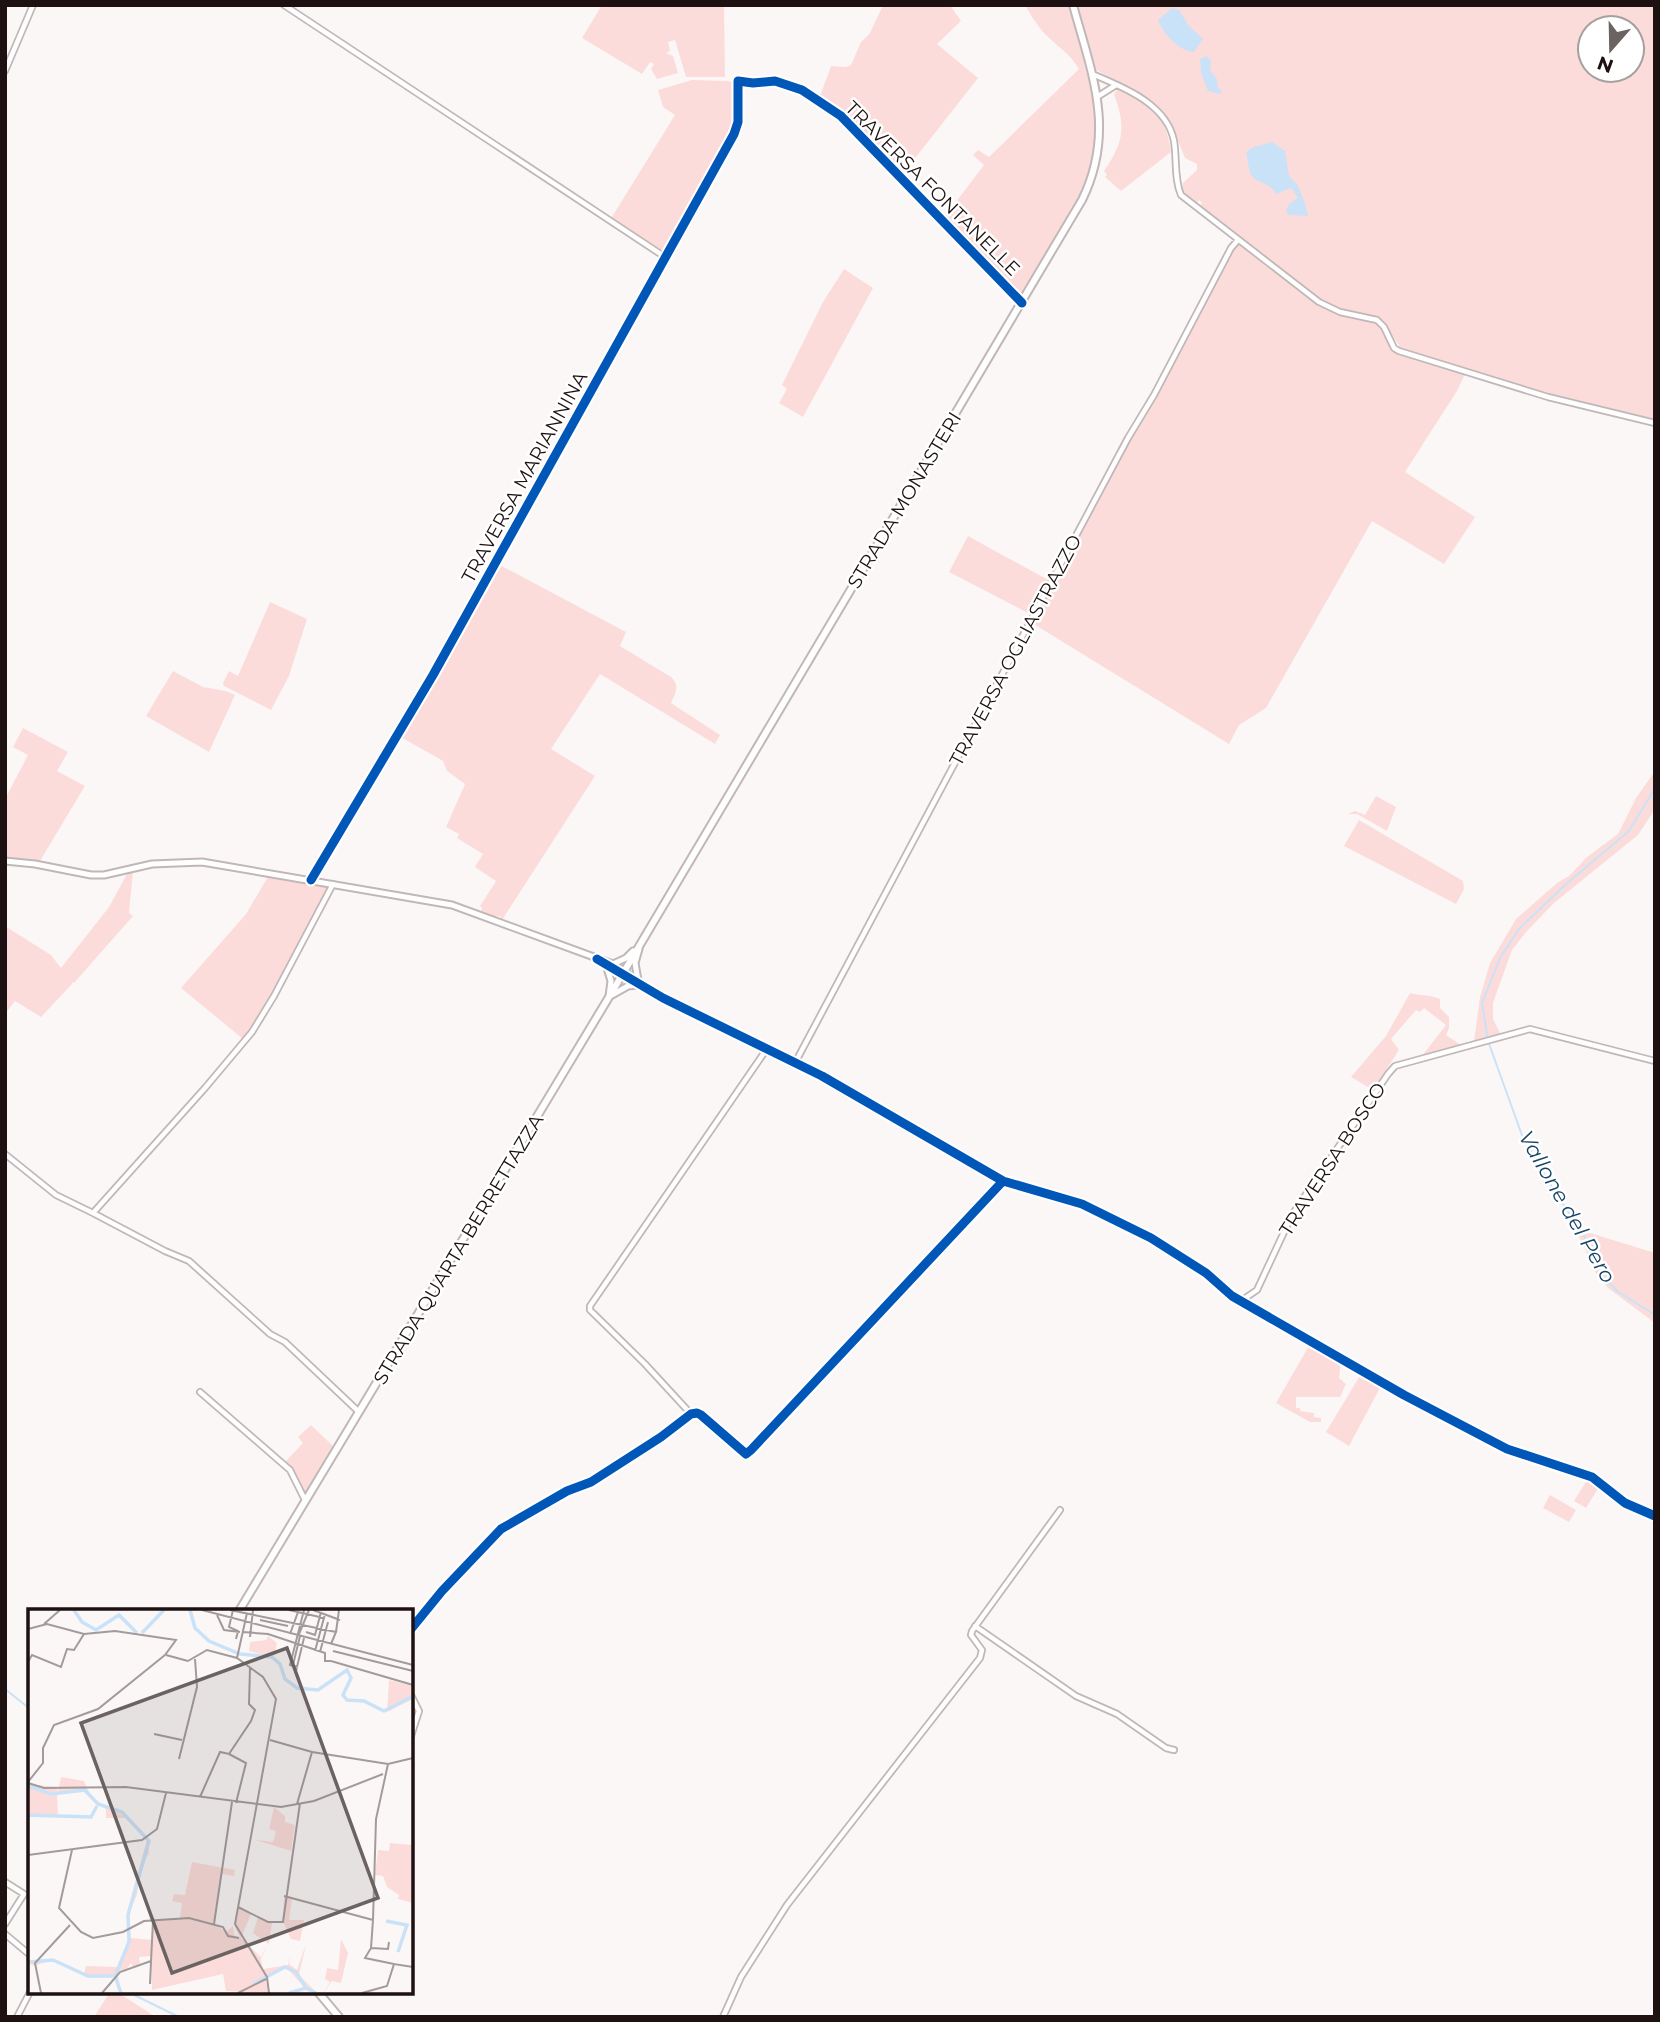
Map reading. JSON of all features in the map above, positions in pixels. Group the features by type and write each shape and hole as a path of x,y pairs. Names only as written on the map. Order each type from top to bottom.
{"main road":[{"name":"STRADA MONASTERI","path":"623,973 1089,186 1100,145 1100,114 1073,5"},
{"name":"STRADA QUARTA BERRETTAZZA","path":"240,1609 623,973"},
{"path":"320,1994 339,2017"}],"street":[{"path":"5,71 33,5"},
{"path":"284,5 665,257"},
{"path":"1091,74 1149,103 1164,117 1173,139 1181,195 1319,302 1340,312 1377,320 1394,348 1399,351 1548,397 1655,423"},
{"name":"TRAVERSA MARIANNINA","path":"311,880 433,675 734,134 738,122 738,81"},
{"name":"TRAVERSA FONTANELLE","path":"738,81 775,81 802,90 841,116 1021,303"},
{"path":"1097,97 1117,85"},
{"name":"TRAVERSA OGLIASTRAZZO","path":"795,1063 960,751 1231,248 1238,240"},
{"path":"5,861 92,875 104,875 152,864 202,862 311,880 452,905 597,959 766,1050 822,1076 1003,1181 1060,1196 1099,1211 1151,1238 1195,1266 1241,1301 1404,1395 1507,1449 1592,1477 1625,1503 1655,1516"},
{"path":"93,1213 205,1088 252,1031 274,996 333,884"},
{"path":"609,964 626,958 640,944"},
{"path":"639,982 635,964 640,944"},
{"path":"609,964 609,997"},
{"path":"609,997 639,982"},
{"name":"TRAVERSA BOSCO","path":"1241,1301 1257,1290 1292,1215 1395,1066 1531,1029 1655,1061"},
{"path":"691,1414 590,1310 590,1306 766,1050"},
{"path":"5,1154 56,1195 189,1261 270,1334 285,1342 360,1412"},
{"path":"413,1627 442,1591 501,1529 568,1491 591,1482 661,1437 691,1414 701,1415 746,1454 1003,1181"},
{"path":"200,1392 290,1470 306,1501"},
{"path":"723,2017 741,1977 787,1905 980,1658 982,1650 971,1635 975,1626 1060,1510"},
{"path":"975,1626 1076,1696 1113,1711 1174,1750"},
{"path":"413,1699 419,1711 413,1730"},
{"path":"5,1882 24,1894 5,1924"},
{"path":"5,1934 28,1953"},
{"path":"17,2017 29,1994"}],"shaded area":[{"path":"602,5 724,5 725,77 686,77 675,40 668,42 670,51 666,53 673,56 678,73 657,79 651,69 654,64 650,62 642,74 582,38"},
{"path":"883,5 950,5 961,21 937,44 978,78 902,175 855,126 819,99 831,66 851,65"},
{"path":"1025,5 1070,5 1096,111 1096,145 1092,168 1083,191 1020,296 964,241 966,237 963,234 959,235 944,220 984,165 973,155 978,150 989,157 1079,69 1041,30"},
{"path":"1077,5 1655,5 1655,419 1546,394 1401,348 1379,317 1341,310 1318,299 1199,206 1202,203 1199,200 1196,204 1183,194 1183,183 1197,170 1197,164 1185,158 1171,124 1159,107 1095,69"},
{"path":"692,80 736,83 736,124 666,251 661,252 610,220 675,115 663,107 658,90"},
{"path":"1118,89 1139,99 1155,112 1166,130 1171,152 1121,191 1105,177 1107,175 1104,171 1116,151 1121,134 1120,116 1114,94"},
{"path":"1238,244 1321,306 1339,314 1376,322 1391,351 1465,374 1405,472 1475,517 1444,564 1372,521 1266,708 1239,725 1229,744 1032,623 1232,250"},
{"path":"844,269 873,288 803,417 779,403 787,389 782,385 823,302"},
{"path":"968,536 1050,581 1032,615 949,572"},
{"path":"498,564 626,632 620,646 671,677 676,683 671,703 720,735 715,744 600,674 551,749 595,776 502,920 500,916 494,917 481,912 480,906 496,881 475,867 483,854 457,838 459,834 446,827 465,784 447,771 443,761 399,736"},
{"path":"270,602 307,619 289,676 271,710 224,686 223,683 229,671 238,676"},
{"path":"173,671 203,687 235,695 209,752 146,716"},
{"path":"23,728 68,752 57,771 85,786 40,861 5,857 5,799 28,755 13,747"},
{"path":"1655,771 1655,809 1638,835 1554,903 1527,931 1512,950 1493,1003 1493,1019 1501,1035 1474,1041 1480,997 1490,963 1516,919 1557,883 1569,876 1587,857 1618,834 1636,798"},
{"path":"1376,796 1396,807 1387,831 1357,814 1348,814 1355,811 1365,815"},
{"path":"1359,820 1463,881 1464,889 1456,904 1344,846"},
{"path":"133,871 129,913 133,916 74,983 72,982 41,1017 15,1001 5,1014 5,926 51,955 61,968 109,907 128,872"},
{"path":"269,875 325,885 328,890 279,986 243,1039 181,988 246,914"},
{"path":"1410,993 1440,999 1440,1008 1449,1017 1446,1035 1461,1045 1422,1056 1446,1025 1424,1008 1420,1012 1416,1010 1391,1039 1399,1050 1373,1090 1351,1077 1386,1036"},
{"path":"1569,1222 1587,1232 1655,1253 1655,1323 1608,1288 1595,1272 1582,1242"},
{"path":"1310,1344 1341,1362 1339,1378 1346,1384 1340,1397 1296,1397 1296,1408 1314,1413 1314,1417 1321,1418 1321,1422 1310,1422 1276,1403"},
{"path":"1361,1374 1381,1386 1349,1446 1326,1432"},
{"path":"311,1425 334,1447 305,1494 296,1474 284,1463 303,1443 298,1437"},
{"path":"1587,1480 1599,1487 1586,1508 1574,1501"},
{"path":"1550,1495 1576,1510 1569,1522 1543,1508"},
{"path":"109,1994 120,1994 156,2017 94,2017"}],"water":[{"path":"1172,8 1179,10 1189,26 1203,39 1194,52 1177,45 1160,25 1158,20"},
{"path":"1207,56 1211,61 1210,70 1222,91 1220,94 1208,91 1201,73 1200,59"},
{"path":"1272,142 1285,151 1289,176 1297,184 1308,216 1289,215 1286,211 1289,204 1298,198 1291,188 1276,194 1251,174 1246,152"}],"waterway":[{"name":"Vallone del Pero","path":"1655,788 1629,831 1565,885 1519,929 1500,958 1482,1003 1488,1041 1523,1138 1584,1236 1604,1277 1617,1291 1655,1315"},
{"path":"5,1689 28,1707"},
{"path":"132,1994 179,2017"}],"cycle path":[{"path":"311,880 433,675 734,134 738,122 738,81 775,81 802,90 841,116 1022,303"},
{"path":"597,959 663,998 822,1076 1003,1181 1082,1204 1151,1238 1206,1273 1232,1296 1404,1395 1507,1449 1592,1477 1625,1503 1655,1516"},
{"path":"413,1627 442,1591 501,1529 567,1491 591,1482 661,1437 691,1414 701,1415 746,1454 1003,1181"}]}
